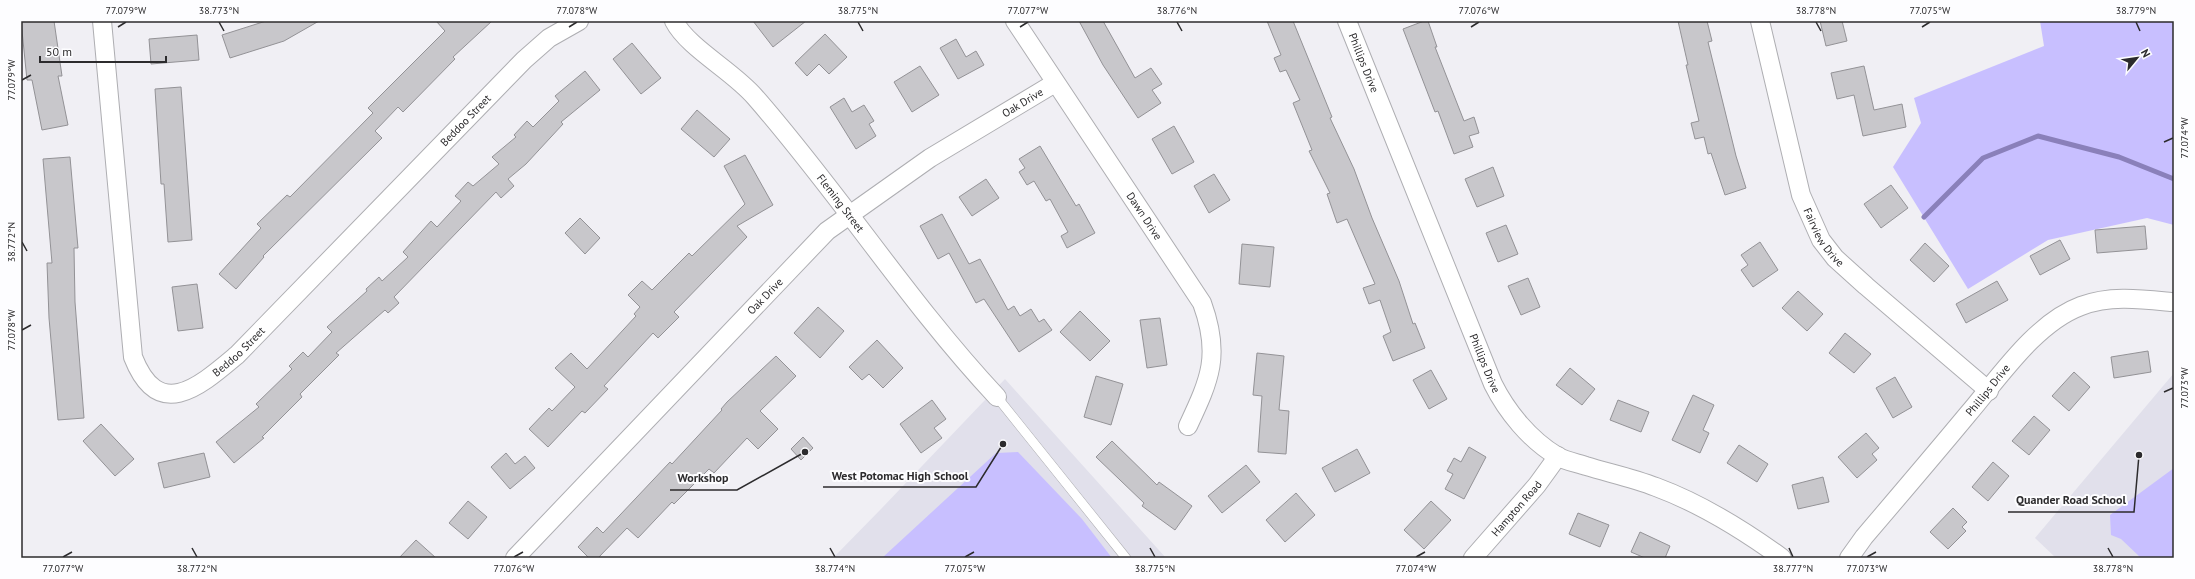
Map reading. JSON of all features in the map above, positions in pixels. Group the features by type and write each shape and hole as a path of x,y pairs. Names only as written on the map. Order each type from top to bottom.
{"street":[{"name":"Beddoo Street","path":"102,21 133,357 140,375 153,388 171,394 191,390 212,376 237,355 524,60 550,38 579,21"},
{"name":"Fleming Street","path":"674,21 685,36 734,76 754,96 787,135 919,306 996,397"},
{"name":"Dawn Drive","path":"1015,21 1202,303 1210,330 1211,371 1207,386 1188,426"},
{"name":"Phillips Drive","path":"1347,21 1494,384 1502,400 1514,418 1539,442 1558,456 1655,486 1699,504 1745,530 1782,558"},
{"name":"Fairview Drive","path":"1760,21 1801,195 1821,240 1835,258 1866,286 1988,390"},
{"name":"Oak Drive","path":"515,558 780,278 827,231 930,158 1055,83"},
{"name":"Phillips Drive","path":"1849,558 1864,537 1988,390 2048,325 2063,314 2081,306 2122,298 2171,302"},
{"name":"Hampton Road","path":"1473,558 1537,485 1558,456"}],"lane":[{"path":"996,397 1126,558"}],"shaded area":[{"path":"2040,21 2174,21 2174,225 2147,218 2048,240 1968,289 1893,167 1921,123 1914,98 2044,46"},
{"path":"2174,373 2174,558 2056,558 2035,538"},
{"path":"1005,379 1166,558 833,558 881,509"},
{"path":"1018,452 1082,519 1112,558 882,558 996,453"},
{"path":"2174,468 2174,558 2141,558 2121,539 2111,535 2110,515"}],"building":[{"path":"21,21 54,21 62,76 58,76 68,125 42,130 32,80 27,80"},
{"path":"266,21 319,21 284,41 230,58 222,35"},
{"path":"436,21 492,21 453,57 455,59 403,112 398,107 375,131 382,138 263,256 264,257 236,289 219,274 261,228 257,224 287,195 290,197 373,113 368,108 445,31"},
{"path":"753,21 806,21 773,47"},
{"path":"1079,21 1103,21 1135,78 1151,68 1162,84 1152,90 1161,103 1138,118 1103,65"},
{"path":"1267,21 1293,21 1332,117 1330,118 1354,169 1372,218 1399,281 1413,324 1415,323 1425,348 1393,361 1383,336 1391,332 1380,300 1369,304 1363,288 1375,284 1347,219 1337,223 1327,194 1330,193 1309,151 1312,150 1293,103 1300,100 1286,70 1280,72 1274,58 1281,55"},
{"path":"1424,21 1428,21 1437,47 1435,47 1464,121 1474,117 1479,133 1469,136 1473,147 1454,154 1438,111 1435,112 1403,29"},
{"path":"1678,21 1707,21 1712,41 1708,42 1736,156 1746,188 1725,195 1711,153 1708,154 1704,137 1695,139 1691,123 1699,121 1686,65 1688,65"},
{"path":"1820,21 1842,21 1847,41 1826,46"},
{"path":"825,34 847,57 829,74 819,64 807,76 795,63"},
{"path":"197,35 199,60 151,64 149,39"},
{"path":"956,39 966,57 976,51 984,65 958,79 940,48"},
{"path":"632,43 661,78 641,94 613,59"},
{"path":"920,66 939,95 912,112 894,82"},
{"path":"1864,66 1874,110 1902,104 1906,127 1863,136 1854,95 1837,99 1831,73"},
{"path":"585,71 600,90 561,122 563,124 526,164 508,179 514,186 501,198 496,192 394,297 399,303 388,313 385,310 336,353 339,355 300,394 302,397 262,437 264,438 234,463 216,442 259,407 256,404 292,369 289,366 303,352 308,357 332,332 327,327 367,291 366,289 379,277 382,281 408,257 403,252 431,221 437,227 461,201 455,196 468,182 473,186 499,164 492,157 516,137 514,135 527,121 533,127 559,101 555,96"},
{"path":"181,87 192,240 168,242 164,184 161,184 155,89"},
{"path":"844,98 852,112 864,105 874,121 869,124 876,136 856,149 830,107"},
{"path":"697,110 730,139 714,157 681,129"},
{"path":"1174,126 1194,162 1172,174 1152,139"},
{"path":"1040,146 1076,206 1079,204 1095,233 1067,248 1061,236 1068,232 1050,199 1046,201 1034,181 1027,185 1019,172 1025,168 1019,159"},
{"path":"745,155 773,205 737,226 747,237 674,312 679,317 658,338 653,333 604,386 608,389 585,413 582,411 548,447 529,429 549,408 552,411 575,387 555,368 571,353 587,369 636,316 634,314 640,307 628,295 642,281 652,290 689,253 692,256 745,204 724,166"},
{"path":"70,157 78,248 74,248 75,302 84,418 58,420 49,318 47,263 52,263 43,159"},
{"path":"1493,167 1504,196 1477,207 1465,179"},
{"path":"1214,174 1230,200 1209,213 1194,186"},
{"path":"986,179 999,198 972,216 959,197"},
{"path":"1891,185 1908,208 1881,228 1864,204"},
{"path":"942,214 969,264 980,259 1008,310 1014,306 1020,316 1031,309 1039,322 1044,319 1052,330 1019,352 984,299 976,303 949,253 938,259 920,226"},
{"path":"580,218 600,238 585,254 565,233"},
{"path":"1506,225 1518,254 1498,262 1486,233"},
{"path":"2145,226 2147,249 2097,253 2095,230"},
{"path":"2060,240 2070,259 2040,275 2030,256"},
{"path":"1760,242 1778,270 1753,287 1741,270 1748,265 1741,255"},
{"path":"1925,243 1949,266 1934,282 1910,260"},
{"path":"1242,244 1274,247 1270,287 1239,284"},
{"path":"1528,278 1540,307 1521,315 1508,286"},
{"path":"1997,281 2008,300 1966,323 1956,304"},
{"path":"197,284 203,328 178,331 172,287"},
{"path":"1798,291 1823,314 1807,331 1782,308"},
{"path":"818,307 844,331 820,358 794,333"},
{"path":"1080,311 1110,341 1090,361 1060,332"},
{"path":"1160,318 1167,365 1147,368 1140,320"},
{"path":"1845,333 1871,354 1854,373 1829,353"},
{"path":"877,340 903,368 883,388 869,374 862,380 849,367"},
{"path":"2148,351 2151,372 2114,378 2111,357"},
{"path":"1257,353 1284,356 1279,410 1289,411 1286,454 1258,452 1262,396 1253,395"},
{"path":"776,356 796,376 760,411 778,429 758,449 747,438 714,473 709,469 674,504 672,502 638,538 627,528 598,558 589,558 578,547 597,527 603,533 670,462 672,464 722,410 721,409 727,402"},
{"path":"1570,368 1595,389 1582,405 1556,385"},
{"path":"1431,370 1447,399 1429,409 1413,380"},
{"path":"2074,372 2090,387 2069,411 2052,396"},
{"path":"1096,376 1123,384 1111,425 1084,417"},
{"path":"1895,377 1912,407 1893,418 1876,388"},
{"path":"1693,395 1714,405 1703,430 1709,433 1700,453 1672,440"},
{"path":"932,400 946,419 934,428 942,438 921,453 900,424"},
{"path":"1618,400 1649,412 1641,432 1610,420"},
{"path":"2034,416 2050,430 2029,455 2012,441"},
{"path":"101,424 134,459 115,476 83,441"},
{"path":"1866,433 1879,448 1872,454 1877,460 1857,478 1838,457"},
{"path":"803,437 813,448 801,460 791,449"},
{"path":"1112,441 1157,485 1159,482 1192,506 1175,530 1142,506 1144,503 1096,457"},
{"path":"1739,445 1768,464 1757,482 1727,463"},
{"path":"1469,447 1486,457 1464,499 1445,489 1453,474 1447,471 1454,458 1461,462"},
{"path":"1357,449 1370,473 1335,492 1322,468"},
{"path":"204,453 210,477 164,488 158,463"},
{"path":"506,453 515,464 525,456 535,468 510,489 491,467"},
{"path":"1993,462 2009,476 1988,501 1972,487"},
{"path":"1246,465 1260,482 1222,513 1208,496"},
{"path":"1823,477 1829,502 1798,509 1792,485"},
{"path":"1296,493 1315,515 1285,542 1266,520"},
{"path":"468,501 487,517 468,539 449,523"},
{"path":"1431,501 1451,520 1424,549 1404,530"},
{"path":"1953,508 1967,522 1962,527 1966,531 1948,549 1930,532"},
{"path":"1578,513 1609,525 1600,547 1569,534"},
{"path":"1640,532 1670,546 1665,558 1645,558 1631,552"},
{"path":"416,540 436,558 399,558"}],"waterway":[{"path":"1924,217 1983,158 2038,136 2119,157 2174,179"}],"place":[{"name":"West Potomac High School","path":"1003,444"},
{"name":"Workshop","path":"805,452"},
{"name":"Quander Road School","path":"2139,455"}]}
